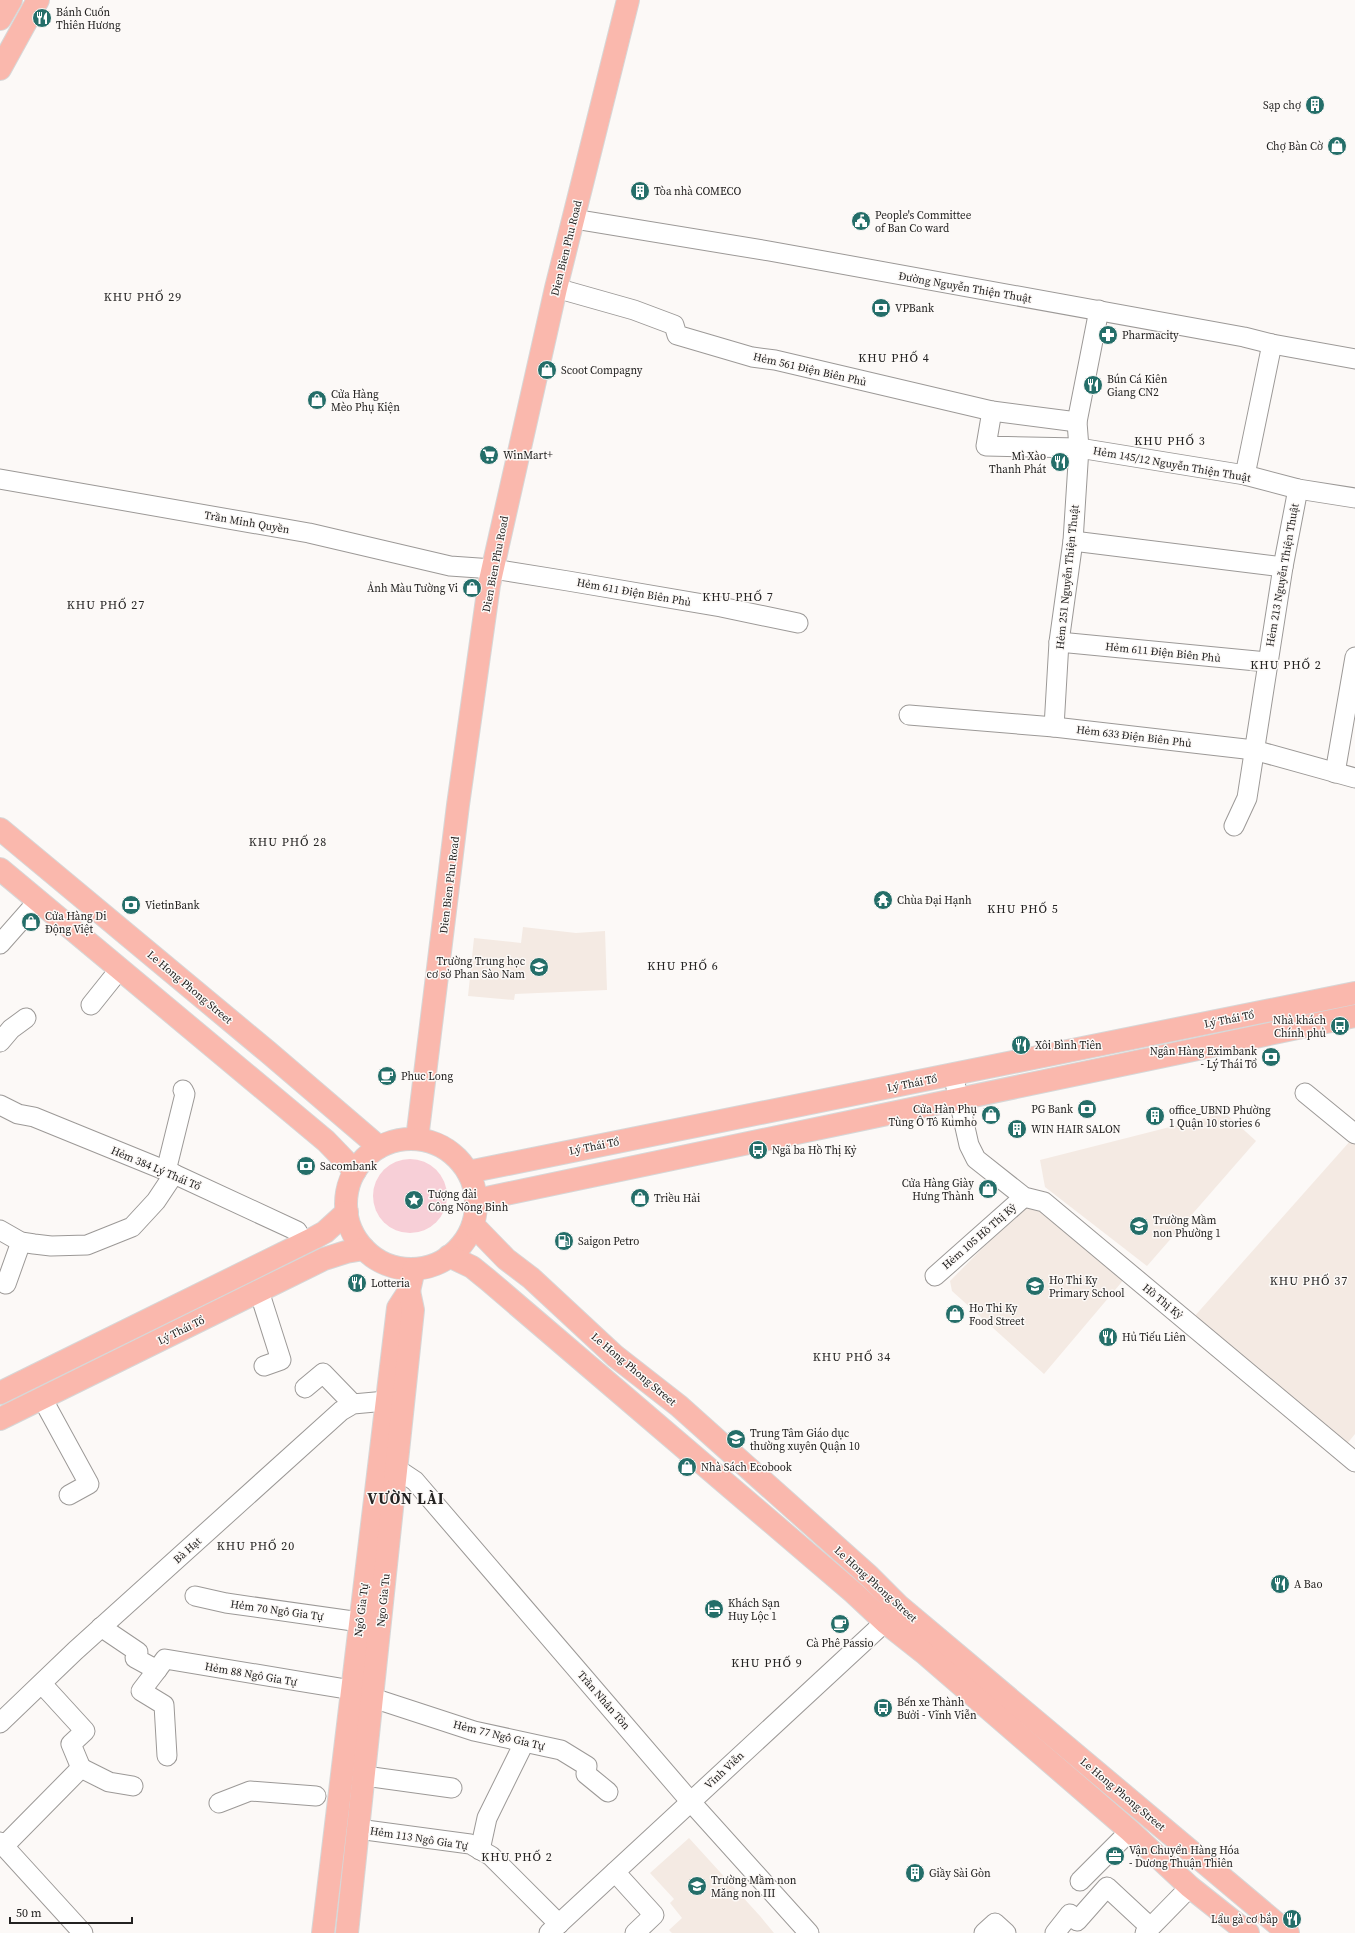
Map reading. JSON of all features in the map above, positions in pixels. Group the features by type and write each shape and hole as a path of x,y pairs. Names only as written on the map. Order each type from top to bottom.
{"main road":[{"path":"0,19 10,0"},
{"path":"0,69 38,0"},
{"name":"Dien Bien Phu Road","path":"417,1139 458,805 493,569 556,288 628,0"},
{"name":"Le Hong Phong Street","path":"0,829 268,1052 379,1147"},
{"path":"0,869 119,970 326,1141 355,1171"},
{"name":"Lý Thái Tổ","path":"468,1172 1355,993"},
{"name":"Lý Thái Tổ","path":"476,1200 1355,1016"},
{"path":"403,1139 417,1139 433,1142 447,1149 459,1159 468,1172 474,1186 476,1200 473,1225 460,1247 450,1256 426,1267 414,1269 389,1265 364,1249 350,1226 347,1212 348,1191 355,1171 379,1147 403,1139"},
{"name":"Lý Thái Tổ","path":"0,1393 304,1243 325,1232 347,1212"},
{"name":"Le Hong Phong Street","path":"473,1225 506,1259 531,1278 615,1356 678,1406 869,1576 900,1606 1288,1933"},
{"name":"Lý Thái Tổ","path":"0,1419 324,1259 346,1252 364,1249"},
{"name":"Le Hong Phong Street","path":"450,1256 472,1267 488,1280 854,1593 885,1622 923,1652 1130,1831 1190,1887 1248,1933"},
{"name":"Ngo Gia Tu","path":"347,1933 414,1310 409,1291 414,1269"},
{"name":"Ngô Gia Tự","path":"323,1933 398,1308 409,1291"}],"street":[{"name":"Đường Nguyễn Thiện Thuật","path":"574,219 769,251 1099,310 1244,337 1272,344 1355,358"},
{"name":"Hẻm 561 Ðiện Biên Phủ","path":"556,288 634,310 674,325 677,335 752,357 774,360 992,411 1077,422"},
{"name":"Hẻm 251 Nguyễn Thiện Thuật","path":"1054,727 1059,642 1073,542 1079,448 1077,422 1099,310"},
{"path":"1245,475 1272,344"},
{"name":"Hẻm 145/12 Nguyễn Thiện Thuật","path":"992,411 986,446 1079,448 1245,475 1298,488 1355,498"},
{"name":"Trần Minh Quyền","path":"0,479 309,533 450,566 493,569"},
{"name":"Hẻm 213 Nguyễn Thiện Thuật","path":"1234,826 1247,798 1282,567 1298,488"},
{"path":"1073,542 1282,567"},
{"name":"Hẻm 611 Điện Biên Phủ","path":"493,569 721,607 798,623"},
{"name":"Hẻm 611 Ðiện Biên Phủ","path":"1059,642 1267,662"},
{"path":"1335,773 1355,657"},
{"name":"Hẻm 633 Ðiện Biên Phủ","path":"909,715 1054,727 1254,750 1355,778"},
{"path":"0,944 38,901"},
{"path":"91,1005 119,970"},
{"path":"0,1042 11,1029 26,1018"},
{"name":"Hồ Thị Kỷ","path":"953,1074 969,1145 976,1159 1024,1197 1044,1202 1355,1462"},
{"path":"0,1230 22,1242 51,1246 87,1245 132,1227 156,1201 170,1173 185,1094 184,1090"},
{"path":"1305,1094 1355,1134"},
{"name":"Hẻm 384 Lý Thái Tổ","path":"0,1105 18,1114 34,1117 170,1173 298,1231 304,1243"},
{"name":"Hẻm 105 Hồ Thị Kỷ","path":"935,1276 1024,1197"},
{"path":"6,1284 22,1242"},
{"path":"259,1291 281,1360 264,1366"},
{"path":"305,1388 323,1373 353,1404"},
{"path":"42,1398 89,1484 69,1495"},
{"name":"Bà Hạt","path":"0,1723 101,1627 335,1416 353,1404 386,1401"},
{"name":"Trần Nhân Tôn","path":"397,1469 415,1482 690,1801 809,1933"},
{"name":"Hẻm 70 Ngô Gia Tự","path":"194,1596 226,1603 360,1622"},
{"name":"Vĩnh Viễn","path":"554,1928 885,1622 900,1606"},
{"path":"101,1627 138,1652 135,1658 156,1670 141,1691 164,1705 167,1756"},
{"name":"Hẻm 88 Ngô Gia Tự","path":"156,1670 164,1659 352,1690"},
{"path":"42,1684 85,1731 71,1744 81,1768 109,1782 133,1786"},
{"name":"Hẻm 77 Ngô Gia Tự","path":"373,1698 474,1731 561,1750 587,1766 586,1774 608,1792"},
{"path":"480,1850 487,1818 524,1743"},
{"path":"81,1768 2,1844 83,1933"},
{"path":"364,1776 452,1788"},
{"path":"219,1803 250,1791 316,1796"},
{"name":"Hẻm 113 Ngô Gia Tự","path":"358,1829 470,1844 491,1856 554,1928"},
{"path":"1080,1881 1130,1831"},
{"path":"615,1872 654,1915 635,1933"},
{"path":"1055,1933 1074,1918 1107,1887 1148,1930 1190,1887"},
{"path":"984,1933 995,1923 1006,1933"}],"shaded area":[{"name":"Trường Trung học cơ sở Phan Sào Nam","path":"523,927 576,933 605,931 607,990 515,994 514,1000 468,996 474,938 521,943"},
{"name":"Trường Mầm non Phường 1","path":"1225,1113 1256,1141 1147,1266 1045,1187 1040,1160"},
{"path":"1351,1140 1355,1143 1355,1434 1346,1445 1193,1318"},
{"path":"410,1159 424,1162 436,1170 444,1182 447,1196 444,1210 436,1222 424,1230 410,1233 396,1230 384,1222 376,1210 373,1196 376,1182 384,1170 396,1162"},
{"name":"Ho Thi Ky Primary School","path":"1028,1202 1126,1277 1044,1374 952,1291 950,1281"},
{"name":"Trường Mầm non Măng non III","path":"689,1838 774,1933 672,1933 669,1930 682,1918 670,1903 674,1899 650,1873"}],"place":[{"name":"Bánh Cuốn Thiên Hương","path":"42,18"},
{"name":"Sạp chợ","path":"1315,105"},
{"name":"Chợ Bàn Cờ","path":"1337,146"},
{"name":"Tòa nhà COMECO","path":"640,191"},
{"name":"People's Committee of Ban Co ward","path":"861,221"},
{"name":"VPBank","path":"881,308"},
{"name":"Pharmacity","path":"1108,335"},
{"name":"Scoot Compagny","path":"547,370"},
{"name":"Bún Cá Kiên Giang CN2","path":"1093,385"},
{"name":"Cửa Hàng Mèo Phụ Kiện","path":"317,400"},
{"name":"WinMart+","path":"489,455"},
{"name":"Mì Xào Thanh Phát","path":"1060,462"},
{"name":"Ảnh Màu Tường Vi","path":"472,588"},
{"name":"Chùa Đại Hạnh","path":"883,900"},
{"name":"VietinBank","path":"131,905"},
{"name":"Cửa Hàng Di Động Việt","path":"31,922"},
{"name":"Trường Trung học cơ sở Phan Sào Nam","path":"539,967"},
{"name":"Nhà khách Chính phủ","path":"1340,1026"},
{"name":"Xôi Bình Tiên","path":"1021,1045"},
{"name":"Ngân Hàng Eximbank - Lý Thái Tổ","path":"1271,1057"},
{"name":"Phuc Long","path":"387,1076"},
{"name":"PG Bank","path":"1087,1109"},
{"name":"Cửa Hàn Phụ Tùng Ô Tô Kumho","path":"991,1115"},
{"name":"office_UBND Phường 1 Quận 10 stories 6","path":"1155,1116"},
{"name":"WIN HAIR SALON","path":"1017,1129"},
{"name":"Ngã ba Hồ Thị Kỷ","path":"758,1150"},
{"name":"Sacombank","path":"306,1166"},
{"name":"Cửa Hàng Giày Hưng Thành","path":"988,1189"},
{"name":"Triều Hải","path":"640,1198"},
{"name":"Tượng đài Công Nông Binh","path":"414,1200"},
{"name":"Trường Mầm non Phường 1","path":"1139,1226"},
{"name":"Saigon Petro","path":"564,1241"},
{"name":"Lotteria","path":"357,1283"},
{"name":"Ho Thi Ky Primary School","path":"1035,1286"},
{"name":"Ho Thi Ky Food Street","path":"955,1314"},
{"name":"Hủ Tiếu Liên","path":"1108,1337"},
{"name":"Trung Tâm Giáo dục thường xuyên Quận 10","path":"736,1439"},
{"name":"Nhà Sách Ecobook","path":"687,1467"},
{"name":"A Bao","path":"1280,1584"},
{"name":"Khách Sạn Huy Lộc 1","path":"714,1609"},
{"name":"Cà Phê Passio","path":"840,1624"},
{"name":"Bến xe Thành Bưởi - Vĩnh Viễn","path":"883,1708"},
{"name":"Vận Chuyển Hàng Hóa - Dương Thuận Thiên","path":"1115,1856"},
{"name":"Giầy Sài Gòn","path":"915,1873"},
{"name":"Trường Mầm non Măng non III","path":"697,1886"},
{"name":"Lẩu gà cơ bắp","path":"1292,1919"}],"district":[{"name":"KHU PHỐ 29","path":"143,297"},
{"name":"KHU PHỐ 4","path":"894,358"},
{"name":"KHU PHỐ 3","path":"1170,441"},
{"name":"KHU PHỐ 7","path":"738,597"},
{"name":"KHU PHỐ 27","path":"106,605"},
{"name":"KHU PHỐ 2","path":"1286,665"},
{"name":"KHU PHỐ 28","path":"288,842"},
{"name":"KHU PHỐ 5","path":"1023,909"},
{"name":"KHU PHỐ 6","path":"683,966"},
{"name":"KHU PHỐ 37","path":"1309,1281"},
{"name":"KHU PHỐ 34","path":"852,1357"},
{"name":"VƯỜN LÀI","path":"406,1499"},
{"name":"KHU PHỐ 20","path":"256,1546"},
{"name":"KHU PHỐ 9","path":"767,1663"},
{"name":"KHU PHỐ 2","path":"517,1857"}]}
